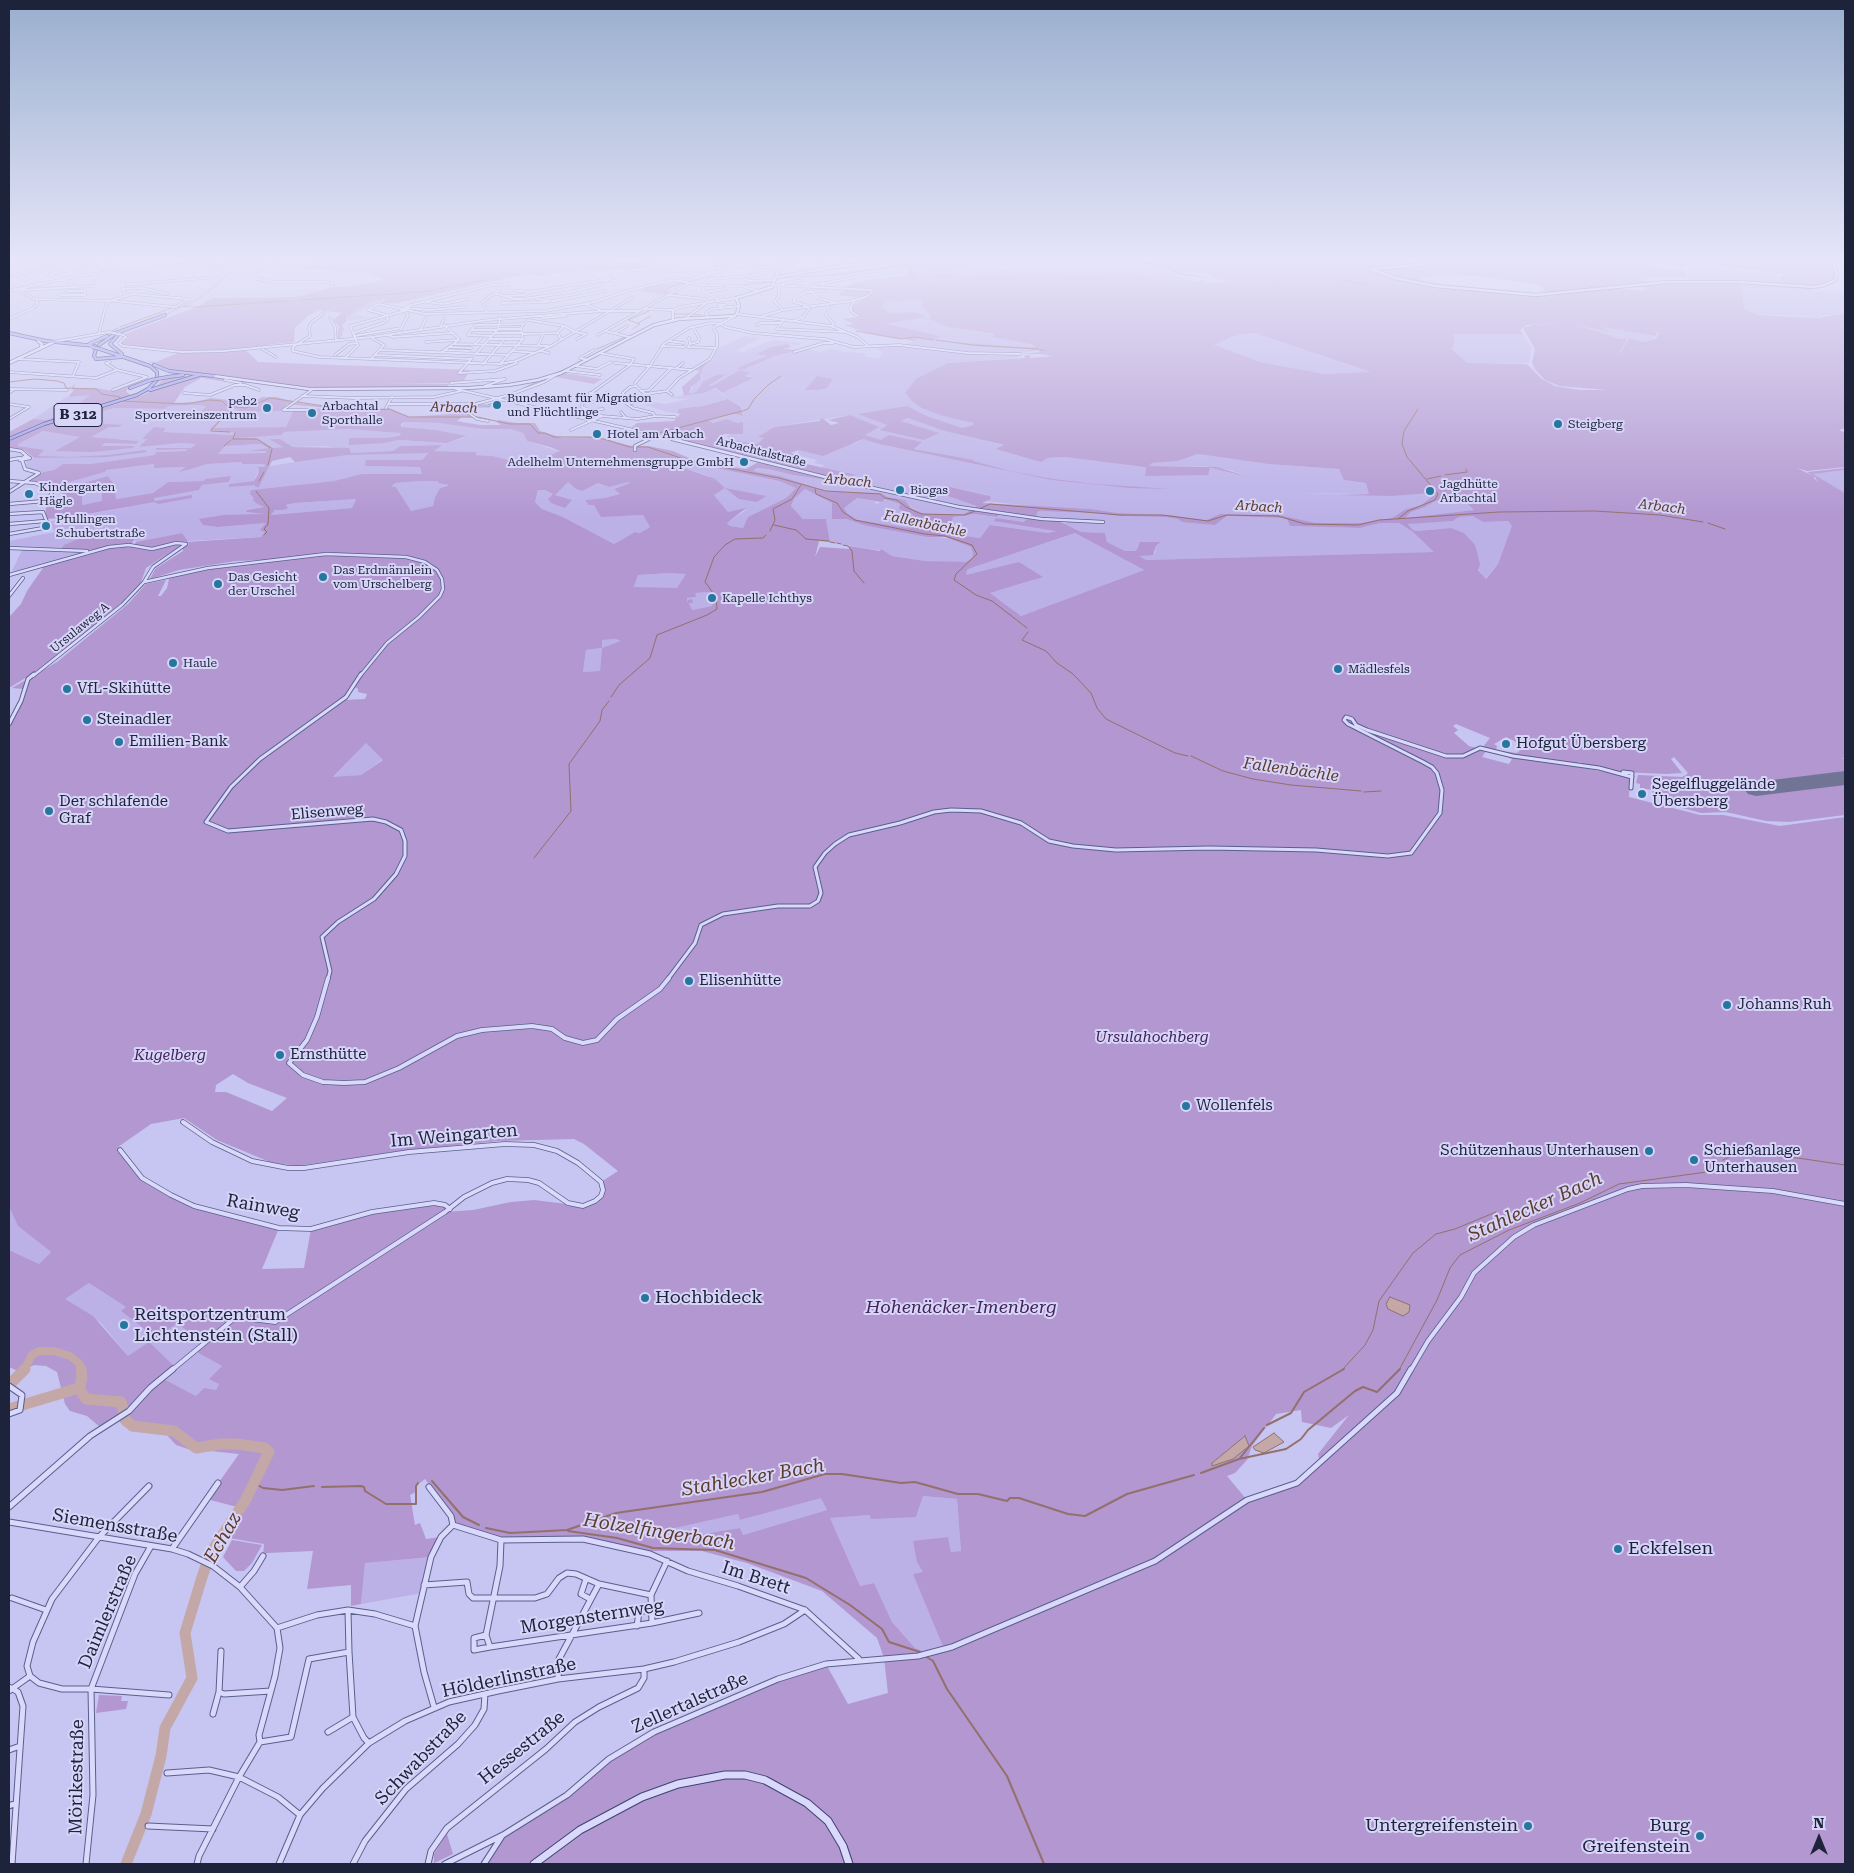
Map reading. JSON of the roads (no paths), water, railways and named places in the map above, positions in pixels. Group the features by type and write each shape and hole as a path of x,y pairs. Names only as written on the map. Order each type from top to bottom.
{"main road":[{"path":"9,363 47,344"},
{"path":"35,350 48,344"},
{"path":"45,346 59,344"},
{"path":"74,344 92,345"},
{"path":"84,344 92,345 169,371 288,387 312,389 461,389 554,377 616,344"},
{"path":"110,344 112,348 124,355"},
{"path":"92,345 96,359 129,358"},
{"path":"101,349 124,355 155,367"},
{"path":"110,360 115,356 114,354"},
{"path":"150,389 158,376 155,367"},
{"path":"126,399 132,396 127,391 130,388 151,380 199,375 214,376"},
{"path":"130,388 136,391 150,389 199,375"},
{"path":"288,387 312,389"},
{"name":"B 312","path":"9,439 40,426 134,398 150,389"},
{"name":"B 312","path":"115,404 150,389"},
{"path":"534,1864 580,1830 642,1796 678,1784 725,1775 745,1775 765,1780 807,1803 828,1821 843,1846 849,1864"}],"street":[{"path":"121,344 166,351 224,351 277,344"},
{"path":"298,344 293,348 293,351 312,356 466,364 500,364 524,358 554,344"},
{"path":"335,355 348,344"},
{"path":"345,358 357,348 357,344"},
{"path":"370,359 381,350 383,344"},
{"path":"431,362 441,352 453,344"},
{"path":"469,344 551,346"},
{"path":"690,344 688,347 715,348"},
{"path":"649,394 667,391 679,378 710,359 717,344"},
{"path":"794,352 819,344"},
{"path":"844,344 868,347 895,344"},
{"path":"902,344 968,353 1020,354"},
{"path":"484,345 459,373 502,370 524,360 524,358"},
{"path":"483,364 500,345"},
{"path":"500,364 517,346"},
{"path":"636,386 635,383 649,367 662,346 684,347"},
{"path":"259,347 276,357"},
{"path":"449,347 471,348"},
{"path":"698,354 704,347"},
{"path":"381,350 508,355"},
{"path":"445,350 469,350"},
{"path":"587,360 580,358 594,350"},
{"path":"512,351 536,353"},
{"path":"540,351 549,353"},
{"path":"581,403 590,393 630,365 634,359 599,353"},
{"path":"376,355 471,359"},
{"path":"17,359 79,362 76,374 72,377"},
{"path":"110,360 106,363 117,370 147,377 113,390"},
{"path":"576,366 596,369 611,362"},
{"path":"616,363 649,367 664,365 692,370"},
{"path":"676,368 682,363"},
{"path":"641,391 649,390 671,367"},
{"path":"9,372 96,378 117,370"},
{"path":"566,371 600,374"},
{"path":"389,404 472,405 498,398 554,377"},
{"path":"451,384 505,379 485,387"},
{"path":"225,380 259,390"},
{"path":"184,393 210,396 231,386 246,385 252,382"},
{"path":"606,382 612,383"},
{"path":"636,386 654,399"},
{"path":"636,386 626,389 622,396 626,404 633,408 653,413 655,416"},
{"path":"9,389 66,390"},
{"path":"9,393 15,389"},
{"path":"309,410 283,410 312,389"},
{"path":"302,396 354,398 437,397 461,389"},
{"name":"Arbachtalstraße","path":"461,389 656,435 842,482 976,510 1057,520 1103,522"},
{"path":"667,391 672,395"},
{"path":"590,393 602,395 608,392"},
{"path":"386,408 392,397"},
{"path":"479,406 488,406 503,399"},
{"path":"581,403 600,401"},
{"path":"626,404 637,402"},
{"path":"581,403 582,407 602,416 647,419 655,416 674,418"},
{"path":"9,404 29,407 9,419"},
{"path":"472,405 467,412 488,421"},
{"path":"590,410 603,409"},
{"path":"621,412 625,416 624,418"},
{"path":"572,430 602,416"},
{"path":"635,448 656,435"},
{"path":"9,449 24,452"},
{"path":"24,452 27,458"},
{"path":"9,492 28,482 39,473 28,471 23,466 24,452"},
{"path":"22,459 27,458"},
{"path":"23,466 27,458"},
{"path":"9,481 28,482 53,490 49,498 44,501 9,504"},
{"path":"9,514 43,512 49,527 9,534"},
{"path":"9,524 45,521"},
{"path":"9,575 90,552 129,545 152,549 176,542 185,543 184,546 153,567 144,582"},
{"path":"9,548 90,552"},
{"name":"Elisenweg","path":"144,582 208,568 326,554 396,556 425,562 437,570 443,582 440,596 419,617 387,643 367,666 346,696 253,765 228,791 206,822 228,831 373,819 386,822 401,830 405,841 405,856 396,874 360,910 338,922 322,937 330,972 317,1018 307,1040 297,1051 290,1063 303,1075 313,1080 344,1084 365,1082 399,1068 457,1036 509,1026 532,1026 552,1030 565,1038 583,1043 597,1040 618,1019 658,991 686,957 695,943 701,925 723,914 741,910 778,906 810,906 818,902 821,893 815,866 835,844 849,835 900,823 934,812 951,810 981,811 1006,816 1049,841 1082,847 1116,850 1209,848 1316,850 1388,856 1411,853 1440,813 1442,790 1437,773 1432,767 1423,762 1348,724 1344,720 1346,717 1352,719 1356,725 1367,730 1446,756 1463,756 1480,748 1513,756 1632,773 1631,788"},
{"path":"9,596 23,578"},
{"name":"Ursulaweg A","path":"9,724 21,701 24,685 28,679 48,665 122,604 144,582"},
{"name":"Im Weingarten","path":"9,1507 90,1436 118,1420 129,1411 150,1388 236,1317 275,1322 450,1209 477,1189 507,1179 528,1180 539,1183 574,1205 583,1206 601,1196 601,1182 567,1156 534,1145 505,1144 409,1152 304,1168 288,1168 252,1160 212,1142 183,1122"},
{"name":"Rainweg","path":"120,1150 142,1178 178,1199 214,1212 280,1228 311,1228 372,1212 434,1203 445,1205 450,1209"},
{"name":"Zellertalstraße","path":"445,1864 503,1835 567,1795 609,1759 654,1732 778,1679 826,1664 918,1656 968,1641 1148,1564 1183,1544 1247,1500 1296,1483 1397,1393 1428,1341 1462,1297 1482,1263 1514,1237 1534,1225 1628,1189 1642,1186 1686,1185 1773,1191 1845,1204"},
{"path":"9,1387 22,1395 20,1410 9,1414"},
{"path":"172,1549 218,1483"},
{"path":"149,1486 100,1537 46,1610 32,1642 27,1666 30,1676 39,1683 62,1689 91,1689 169,1695"},
{"path":"429,1486 451,1516 453,1525 445,1531 431,1557 415,1626 424,1672 434,1708"},
{"name":"Siemensstraße","path":"9,1522 172,1549 201,1559 240,1587 276,1628"},
{"name":"Im Brett","path":"453,1525 501,1540 584,1539 650,1554 688,1571 805,1610 860,1660"},
{"path":"486,1635 474,1638 474,1650 490,1647 486,1635 500,1566 501,1540"},
{"name":"Daimlerstraße","path":"91,1689 135,1574 151,1546"},
{"path":"240,1587 264,1556"},
{"path":"652,1623 651,1594 667,1561"},
{"path":"424,1585 467,1582 469,1594 473,1598 492,1599 543,1596 567,1573 599,1584 651,1594"},
{"path":"586,1579 581,1594 590,1599"},
{"path":"558,1679 559,1659 599,1584"},
{"path":"12,1598 46,1610"},
{"path":"637,1626 639,1612 651,1609"},
{"path":"196,1864 239,1777 260,1742 259,1735 280,1648 276,1628 317,1615 348,1610 375,1614 415,1626"},
{"path":"348,1610 353,1716 364,1738 369,1743"},
{"name":"Hölderlinstraße","path":"279,1864 300,1815 323,1788 369,1743 405,1722 449,1702 558,1679 644,1669 674,1662 739,1642 784,1624 805,1610"},
{"name":"Morgensternweg","path":"490,1647 637,1626 699,1613"},
{"path":"213,1714 219,1692 221,1651"},
{"path":"260,1742 291,1737 309,1659 349,1652"},
{"name":"Hessestraße","path":"428,1864 431,1851 447,1828 546,1749 575,1722 599,1707 638,1688 644,1678 644,1669"},
{"path":"9,1691 30,1676"},
{"path":"11,1861 23,1706 14,1689"},
{"name":"Mörikestraße","path":"86,1864 93,1795 91,1689"},
{"path":"219,1692 224,1694 271,1691"},
{"name":"Schwabstraße","path":"353,1864 366,1841 406,1789 458,1744 475,1726 484,1709 485,1694"},
{"path":"328,1732 353,1716"},
{"path":"9,1750 20,1746"},
{"path":"167,1773 209,1770 239,1777 278,1796 300,1815"},
{"path":"9,1806 16,1803"},
{"path":"148,1826 213,1828"},
{"path":"484,1864 503,1835"}],"waterway":[{"path":"597,349 608,344"},
{"path":"969,344 1038,349"},
{"path":"576,364 582,360"},
{"path":"554,374 573,366"},
{"path":"743,411 748,409 755,398 768,385 781,376"},
{"name":"Arbach","path":"9,382 35,379 57,381 64,383 66,388 96,389 102,394 120,397 119,400"},
{"path":"522,389 539,381"},
{"name":"Arbach","path":"122,401 185,404 210,400 222,401 227,406 246,408 270,398 358,411 389,409 409,417 478,417 509,424 530,424 538,433 545,433 554,437 590,437 604,439 629,447 648,447 690,461 779,478 826,491 880,494 885,498 897,500 906,507 921,514 965,515 975,511"},
{"path":"474,403 487,400"},
{"name":"Arbach","path":"227,413 231,407"},
{"path":"1398,519 1408,511 1435,500 1438,494 1407,457 1402,444 1404,431 1418,409"},
{"path":"659,433 742,411"},
{"path":"211,430 226,414"},
{"path":"211,431 230,432"},
{"path":"235,433 233,439 256,439"},
{"path":"257,439 271,448"},
{"path":"224,446 231,440"},
{"path":"268,465 272,449"},
{"path":"259,481 264,472"},
{"path":"1445,475 1467,472"},
{"path":"1427,479 1441,476"},
{"path":"770,531 775,520 773,509 792,499 801,485"},
{"name":"Fallenbächle","path":"815,489 816,494 837,503 843,512 855,520 925,534 945,536 972,545 977,554 956,574 954,580 976,595 992,601 1027,628"},
{"path":"256,491 269,508 268,524 264,529 267,532 264,535"},
{"name":"Arbach","path":"979,509 990,504 1120,515 1162,515 1208,521 1227,515 1278,516 1305,524 1358,525 1379,520 1398,519"},
{"name":"Arbach","path":"1398,519 1499,512 1595,511 1660,515 1703,522"},
{"name":"Arbach","path":"1708,523 1725,529"},
{"path":"774,525 796,530 806,539 829,541"},
{"path":"611,697 619,685 650,658 657,635 707,615 717,609 716,597 705,582 714,557 725,545 735,539 763,538 766,535"},
{"path":"830,542 835,543"},
{"path":"837,543 841,544"},
{"path":"843,545 848,546 852,551 854,571 864,583"},
{"name":"Fallenbächle","path":"1028,632 1022,640 1046,651 1057,663 1073,674 1091,693 1097,708 1106,719 1175,753 1188,756"},
{"path":"534,858 571,811 569,764 600,721 602,710 609,701"},
{"name":"Fallenbächle","path":"1191,756 1223,771 1253,779 1291,785 1361,791"},
{"name":"Fallenbächle","path":"1364,792 1381,791"},
{"name":"Stahlecker Bach","path":"1723,1160 1733,1155 1757,1155 1798,1158 1845,1165"},
{"name":"Stahlecker Bach","path":"1399,1370 1437,1300 1450,1268 1460,1255 1509,1230 1580,1203 1619,1184 1714,1171"},
{"path":"1342,1370 1365,1345 1373,1330 1379,1301 1413,1253 1436,1234 1455,1229 1496,1212"},
{"name":"Echaz","path":"24,1370 32,1355 39,1351 54,1351 70,1356 80,1364 81,1370"},
{"name":"Echaz","path":"79,1388 82,1379 81,1369"},
{"path":"1267,1425 1291,1413 1304,1392 1344,1369"},
{"name":"Echaz","path":"9,1385 24,1370"},
{"name":"Stahlecker Bach","path":"1201,1473 1239,1459 1286,1449 1301,1439 1308,1430 1355,1391 1363,1387 1377,1392 1399,1370"},
{"name":"Echaz","path":"9,1409 79,1388"},
{"name":"Echaz","path":"79,1388 86,1399 121,1402 126,1421 133,1426 174,1431 196,1448 221,1444 237,1444 265,1448 269,1452 245,1501 210,1554 202,1577 185,1633 192,1678 165,1728 161,1756 146,1814 126,1864"},
{"path":"1240,1458 1264,1428"},
{"name":"Stahlecker Bach","path":"486,1528 510,1533 567,1530 616,1513 762,1492 825,1474 842,1474 901,1483 915,1482 958,1494 978,1494 1007,1501 1010,1498 1019,1498 1068,1514 1085,1516 1127,1494 1194,1475"},
{"name":"Stahlecker Bach","path":"432,1481 463,1517 479,1525"},
{"name":"Stahlecker Bach","path":"254,1483 263,1488 282,1490 314,1486"},
{"name":"Stahlecker Bach","path":"322,1487 361,1486 364,1487 365,1491 386,1504 416,1504 416,1486 418,1483"},
{"name":"Holzelfingerbach","path":"568,1531 617,1538 653,1548 715,1550 806,1578 850,1605 882,1629 889,1642 920,1652"},
{"name":"Holzelfingerbach","path":"925,1656 933,1661 947,1689 1007,1776 1044,1864"}],"place":[{"name":"Bundesamt für Migration und Flüchtlinge","path":"497,405"},
{"name":"peb2 Sportvereinszentrum","path":"267,408"},
{"name":"Arbachtal Sporthalle","path":"312,413"},
{"name":"Steigberg","path":"1558,424"},
{"name":"Hotel am Arbach","path":"597,434"},
{"name":"Adelhelm Unternehmensgruppe GmbH","path":"744,462"},
{"name":"Biogas","path":"900,490"},
{"name":"Jagdhütte Arbachtal","path":"1430,491"},
{"name":"Kindergarten Hägle","path":"29,494"},
{"name":"Pfullingen Schubertstraße","path":"46,526"},
{"name":"Das Erdmännlein vom Urschelberg","path":"323,577"},
{"name":"Das Gesicht der Urschel","path":"218,584"},
{"name":"Kapelle Ichthys","path":"712,598"},
{"name":"Haule","path":"173,663"},
{"name":"Mädlesfels","path":"1338,669"},
{"name":"VfL-Skihütte","path":"67,689"},
{"name":"Steinadler","path":"87,720"},
{"name":"Emilien-Bank","path":"119,742"},
{"name":"Hofgut Übersberg","path":"1506,744"},
{"name":"Segelfluggelände Übersberg","path":"1642,794"},
{"name":"Der schlafende Graf","path":"49,811"},
{"name":"Elisenhütte","path":"689,981"},
{"name":"Johanns Ruh","path":"1727,1005"},
{"name":"Ernsthütte","path":"280,1055"},
{"name":"Wollenfels","path":"1186,1106"},
{"name":"Schützenhaus Unterhausen","path":"1649,1151"},
{"name":"Schießanlage Unterhausen","path":"1694,1160"},
{"name":"Hochbideck","path":"645,1298"},
{"name":"Reitsportzentrum Lichtenstein (Stall)","path":"124,1325"},
{"name":"Eckfelsen","path":"1618,1549"},
{"name":"Untergreifenstein","path":"1528,1826"},
{"name":"Burg Greifenstein","path":"1700,1836"}],"park label":[{"name":"Ursulahochberg","path":"1152,1038"},
{"name":"Kugelberg","path":"170,1056"},
{"name":"Hohenäcker-Imenberg","path":"961,1308"}]}
